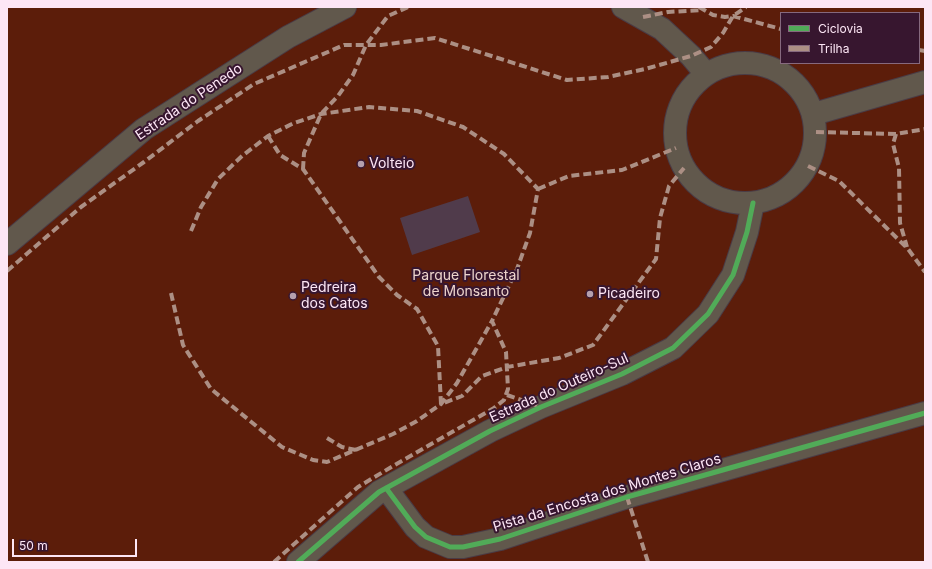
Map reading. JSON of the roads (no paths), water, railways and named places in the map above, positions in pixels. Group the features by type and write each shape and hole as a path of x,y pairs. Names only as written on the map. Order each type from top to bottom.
{"street":[{"name":"Estrada do Penedo","path":"7,244 144,129 288,37 345,7"},
{"path":"622,7 662,29 706,74"},
{"path":"748,62 770,67 789,78 804,94 814,114 816,132 814,150 808,166 798,180 785,192 770,199 753,204 733,203 713,196 696,184 684,168 676,148 674,131 677,114 683,99 706,74 726,65 748,62"},
{"path":"814,114 925,82"},
{"name":"Estrada do Outeiro-Sul","path":"298,562 379,492 386,488 490,431 541,407 622,374 673,348 708,314 733,275 747,232 753,204"},
{"name":"Pista da Encosta dos Montes Claros","path":"386,488 415,526 426,537 450,547 463,547 500,539 634,495 925,413"}],"place":[{"name":"Volteio","path":"361,164"},
{"name":"Picadeiro","path":"590,294"},
{"name":"Pedreira dos Catos","path":"293,296"}],"park label":[{"name":"Parque Florestal de Monsanto","path":"466,284"}]}
